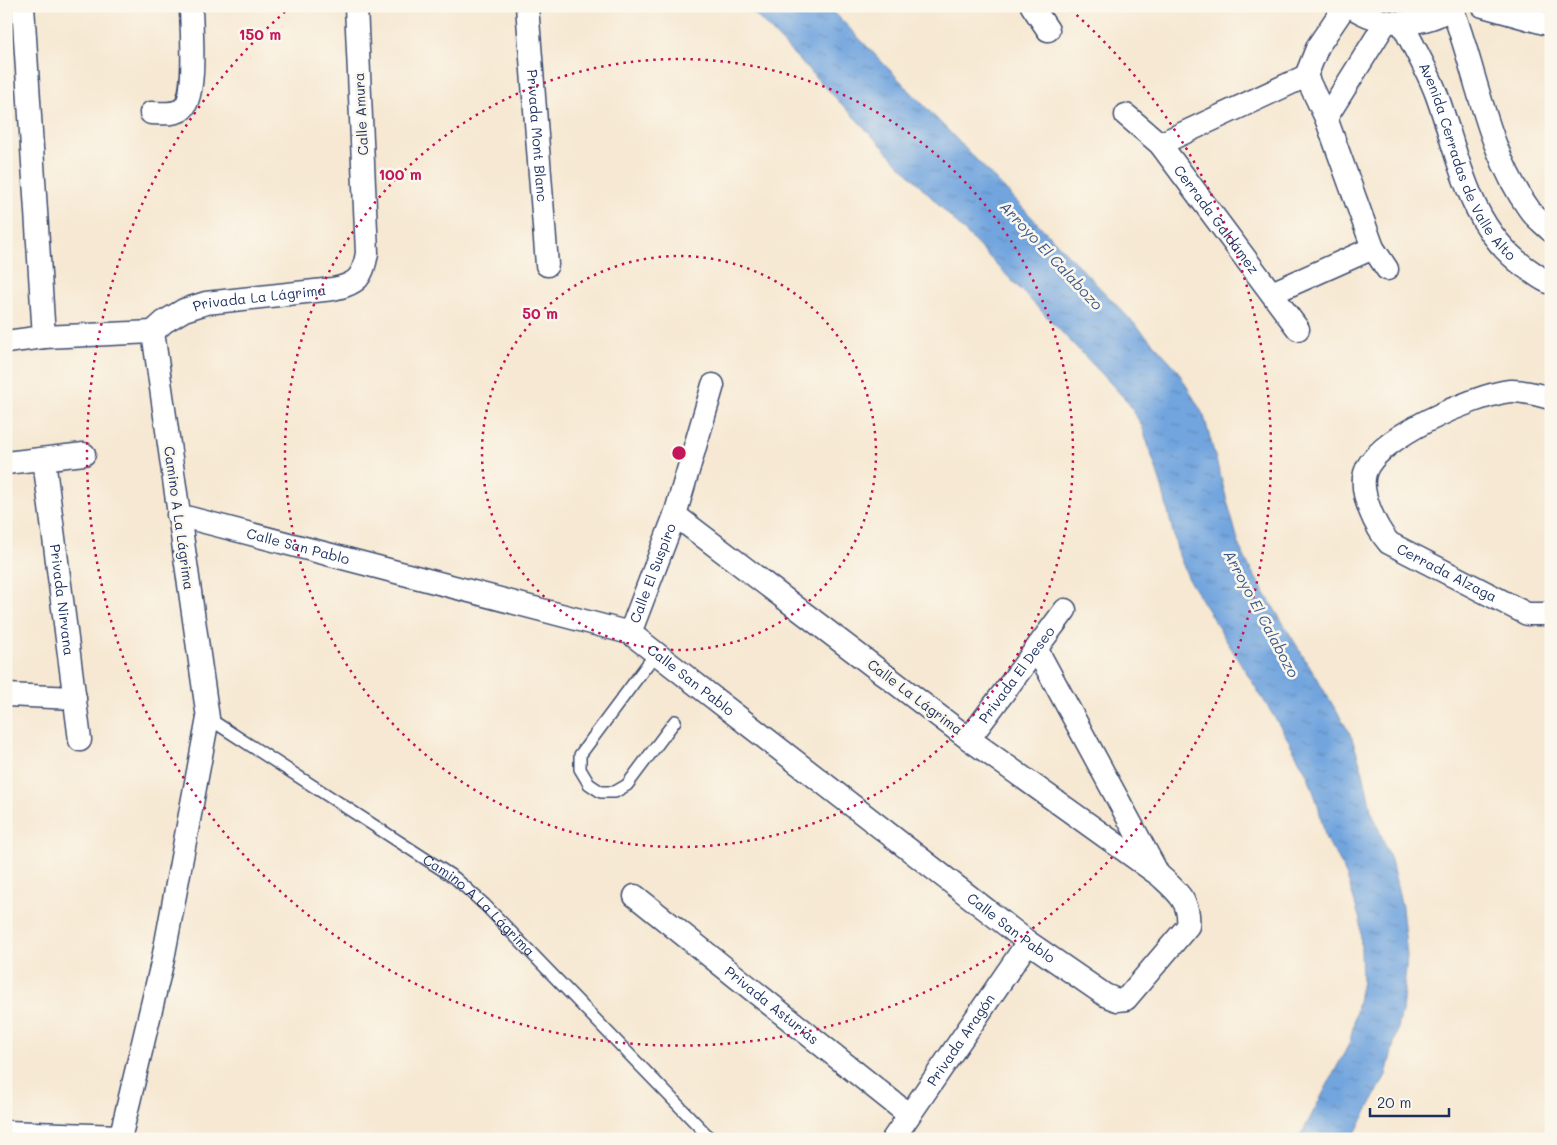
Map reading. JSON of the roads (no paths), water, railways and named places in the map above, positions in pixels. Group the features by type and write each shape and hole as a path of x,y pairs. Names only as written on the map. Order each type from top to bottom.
{"street":[{"path":"23,6 44,337"},
{"path":"151,113 173,114 186,106 189,100 192,72 191,6"},
{"name":"Calle Amura","path":"356,6 367,253 364,270 358,279"},
{"name":"Privada Mont Blanc","path":"527,6 547,265"},
{"path":"1032,6 1048,30"},
{"path":"1160,144 1306,76 1318,46 1344,6"},
{"path":"1350,6 1372,18 1394,23 1428,20 1453,7 1493,138 1529,210 1551,231"},
{"path":"1483,6 1551,25"},
{"path":"1326,118 1394,23"},
{"name":"Avenida Cerradas de Valle Alto","path":"1394,23 1435,92 1465,186 1476,210 1492,235 1516,260 1551,283"},
{"path":"1306,76 1326,118 1373,248 1387,269"},
{"name":"Cerrada Galdámez","path":"1126,115 1160,144 1298,329"},
{"path":"1272,293 1373,248"},
{"name":"Privada La Lágrima","path":"159,327 184,310 206,303 333,289 348,286 358,279"},
{"path":"6,342 159,327"},
{"name":"Camino A La Lágrima","path":"120,1137 163,959 208,718 178,515 159,327"},
{"name":"Calle El Suspiro","path":"630,633 675,515 713,385"},
{"name":"Cerrada Alzaga","path":"1551,398 1511,391 1478,398 1441,415 1384,447 1373,458 1365,473 1364,486 1382,534 1389,543 1527,614 1551,614"},
{"path":"6,463 84,454"},
{"name":"Privada Nirvana","path":"44,460 80,740"},
{"name":"Calle San Pablo","path":"178,515 630,633 1028,942 1105,995 1117,1000 1126,998"},
{"name":"Calle La Lágrima","path":"675,515 969,739 1159,875 1180,894 1187,905 1188,926 1126,998"},
{"name":"Privada El Deseo","path":"969,739 1065,610"},
{"name":"Calle La Lágrima","path":"1037,650 1159,875"},
{"path":"6,695 75,698"},
{"name":"Privada Asturias","path":"635,896 909,1115"},
{"name":"Privada Aragón","path":"893,1139 1028,942"},
{"path":"6,1132 120,1137"}],"lane":[{"path":"656,653 580,755 580,769 589,784 601,792 615,792 627,785 675,721"},
{"name":"Camino A La Lágrima","path":"208,718 455,878 485,905 711,1139"}],"water":[{"name":"Arroyo El Calabozo","path":"747,6 828,6 1155,345 1176,368 1204,416 1240,548 1252,572 1351,735 1363,772 1371,810 1391,860 1402,907 1407,956 1402,1012 1386,1075 1352,1139 1299,1139 1350,1042 1362,981 1360,920 1347,877 1337,856 1326,840 1318,805 1308,776 1286,736 1190,582 1178,553 1162,487 1142,426 1127,401 1103,375"}]}
